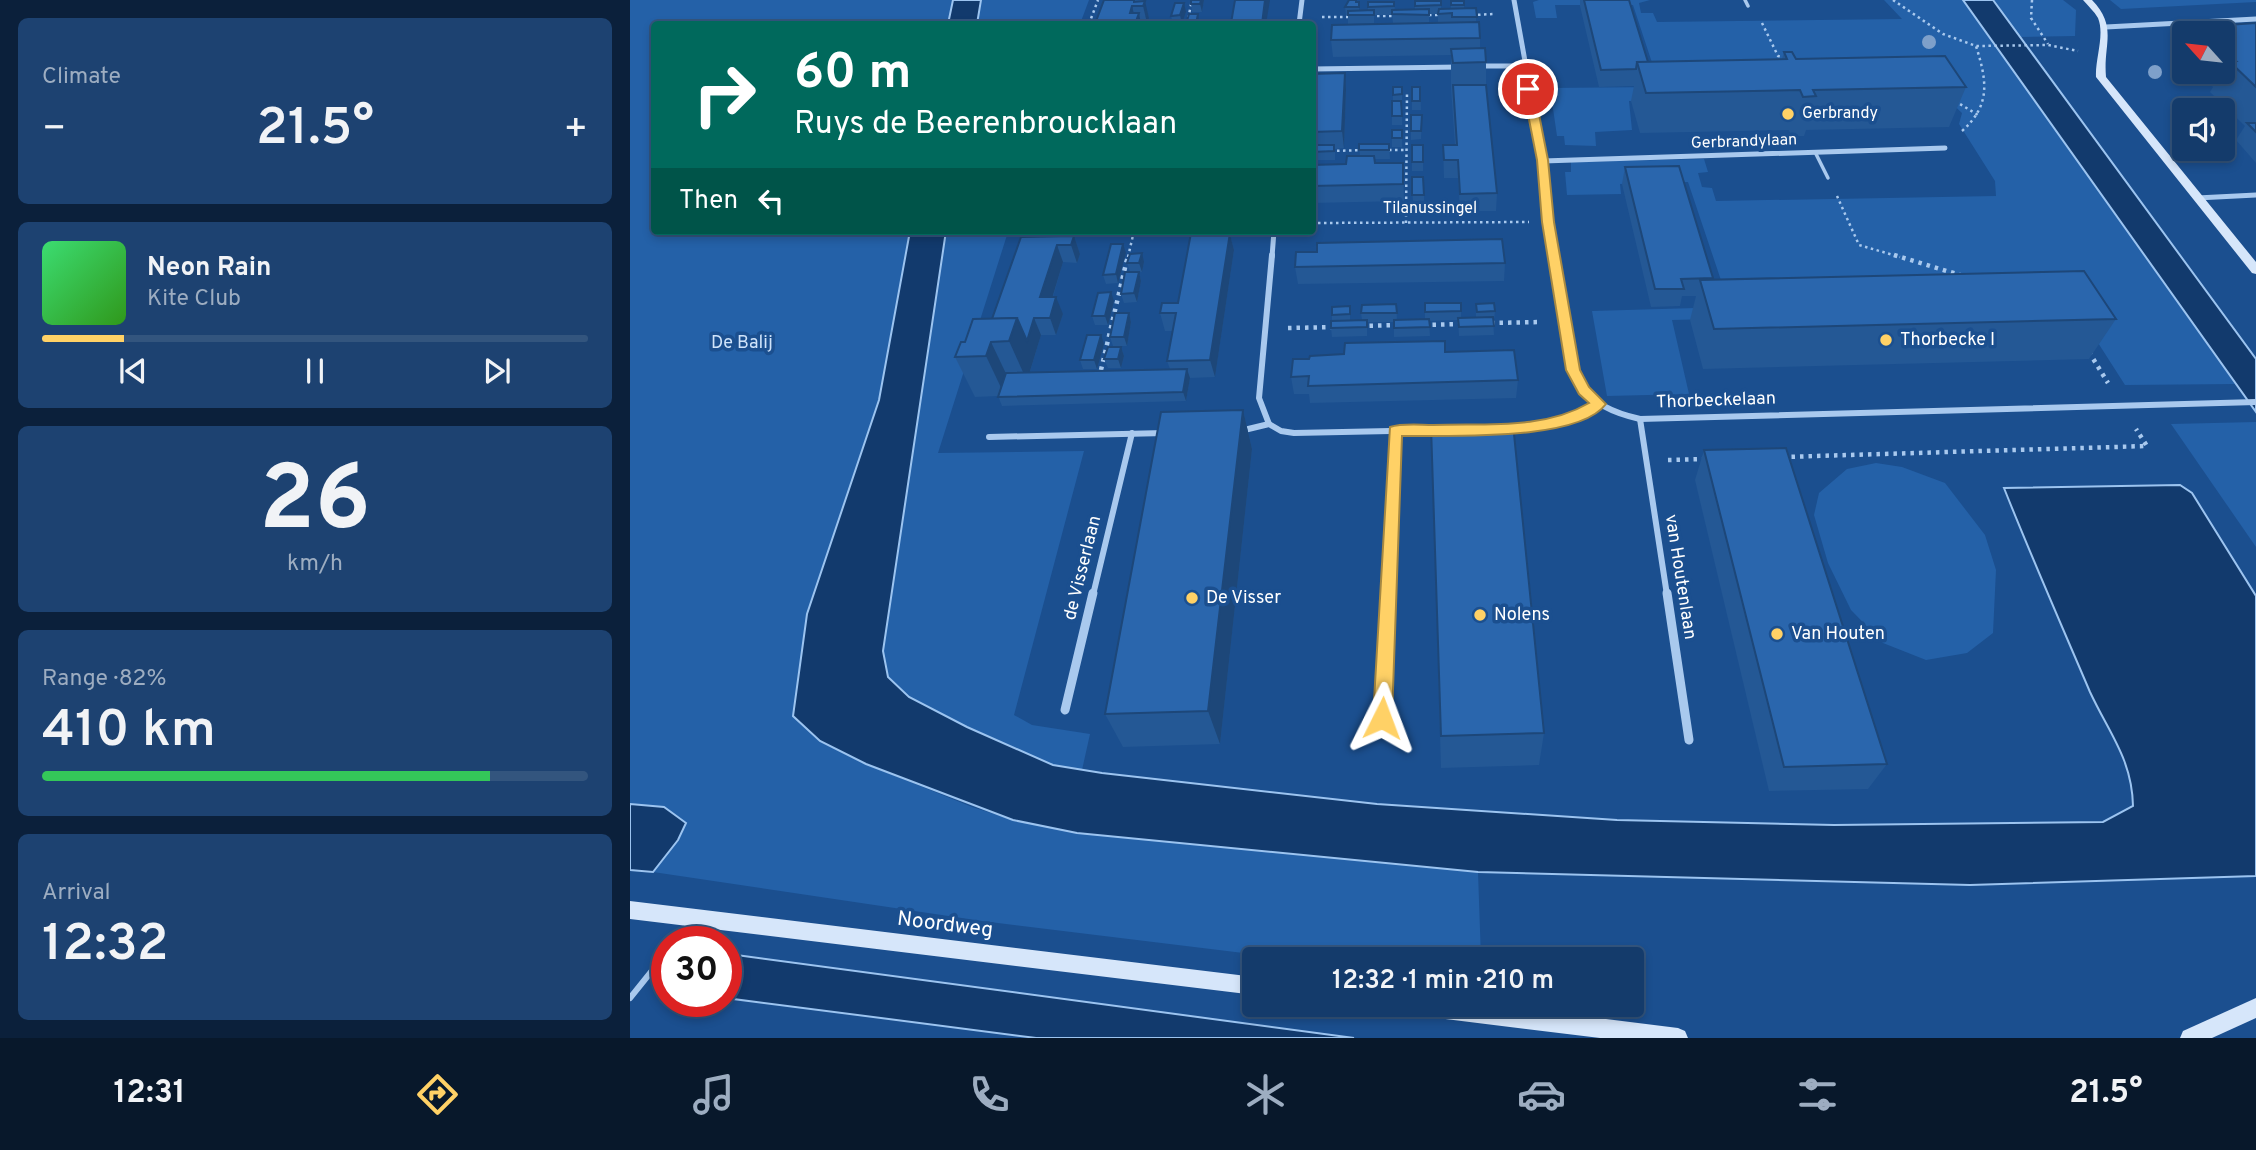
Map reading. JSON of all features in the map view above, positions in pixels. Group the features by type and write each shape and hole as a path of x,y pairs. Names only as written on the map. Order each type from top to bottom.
{"main road":[{"path":"2087,0 2101,12 2106,27 2098,62 2101,77 2256,270"},
{"name":"Noordweg","path":"630,910 1242,984"},
{"path":"2190,1038 2256,1008"},
{"path":"1509,1017 1678,1038"}],"street":[{"path":"1300,21 1302,0"},
{"name":"Thorbeckelaan","path":"1514,0 1543,160 1548,222 1573,370 1584,390 1599,404 1618,414 1640,419 2256,402"},
{"path":"2106,27 2256,19"},
{"path":"1316,69 1524,66"},
{"name":"Gerbrandylaan","path":"1543,160 1945,148"},
{"path":"2197,198 2256,195"},
{"path":"1274,235 1259,398 1269,424 1281,431 1294,433 1446,430"},
{"path":"1497,429 1555,423 1578,416 1599,404"},
{"name":"van Houtenlaan","path":"1640,419 1689,740"},
{"path":"1227,431 1260,428 1269,424"},
{"path":"1382,718 1395,431"},
{"path":"989,437 1173,432"},
{"name":"de Visserlaan","path":"1065,710 1132,433"}],"lane":[{"path":"1745,0 1748,6"},
{"path":"1815,152 1828,178"},
{"path":"688,926 695,917"},
{"path":"630,999 651,972"}],"path":[{"path":"1090,21 1098,0"},
{"path":"1188,21 1192,0"},
{"path":"1892,0 1943,34 1976,46 2048,45 2031,18 2032,0"},
{"path":"1462,15 1516,14"},
{"path":"1421,16 1448,15"},
{"path":"1367,16 1408,16"},
{"path":"1300,18 1354,17"},
{"path":"1760,19 1778,56 1789,58"},
{"path":"1945,148 1978,115 1985,92 1982,65 1976,46"},
{"path":"1406,223 1407,67"},
{"path":"1954,101 1978,115"},
{"path":"1326,151 1366,150"},
{"path":"1380,150 1406,150"},
{"path":"1828,178 1859,245 1966,276"},
{"name":"Tilanussingel","path":"1316,223 1548,222"},
{"path":"1101,370 1133,235"},
{"path":"1483,323 1564,321"},
{"path":"1415,325 1469,323"},
{"path":"1361,326 1402,325"},
{"path":"1266,329 1347,327"},
{"path":"1771,457 2147,446 2087,349"},
{"path":"1646,461 1716,458"}],"green space":[{"name":"De Balij","path":"630,0 953,0 949,21 651,21 651,235 909,235 820,741 866,764 972,807 1013,820 1077,833 1478,872 1481,947 1242,947 1242,953 982,921 653,872 678,840 663,807 630,804"},
{"path":"981,0 1089,0 1081,21 978,21"},
{"path":"1650,0 1639,3 1641,13 1653,13 1657,22 1902,19 1884,0 1963,0 2188,313 2235,384 2125,385 2077,310 1672,320 1689,394 1607,396 1592,311 1730,307 1688,182 1620,184 1621,194 1567,195 1565,172 1571,172 1571,162 1704,159 1708,172 1698,173 1702,187 1712,188 1716,201 1996,196 1995,181 1959,124 1962,113 1942,94 1876,92 1629,101 1632,130 1595,132 1596,146 1565,145 1564,136 1557,136 1550,88 1660,87 1633,5 1555,5 1557,18 1536,18 1533,2"},
{"path":"1993,0 2063,0 2076,10 2075,36 2020,37"},
{"path":"2110,0 2256,0 2256,2 2121,9"},
{"path":"945,235 1007,235 938,453 1084,451 1014,715 1032,725 1090,734 1082,770 1053,765 967,727 908,697 888,677 883,651"},
{"path":"2256,422 2256,547 2171,424"},
{"path":"1876,463 1902,467 1945,483 1985,535 1996,570 1993,633 1967,653 1926,660 1883,643 1851,610 1828,563 1814,515 1819,493 1847,469"}],"shaded area":[{"path":"953,0 981,0 978,21 949,21"},
{"path":"1963,0 1993,0 2256,359 2256,412"},
{"path":"909,235 945,235 883,651 888,677 909,697 967,727 1053,765 1377,804 1617,820 1834,825 2103,822 2133,806 2132,789 2124,760 2090,692 2004,488 2180,485 2192,493 2256,596 2256,876 1970,885 1478,872 1077,833 1013,820 866,764 820,741 793,716 807,614 879,400"},
{"path":"630,804 664,807 686,823 678,840 653,872 630,870"},
{"path":"742,956 1354,1038 1036,1038 742,1000"}],"building":[{"path":"1104,0 1145,1 1143,6 1132,6 1130,13 1139,13 1136,21 1096,21"},
{"path":"1191,0 1201,0 1200,4 1191,4"},
{"path":"1235,0 1265,0 1262,21 1231,21"},
{"path":"1349,0 1359,2 1359,7 1345,7"},
{"path":"1584,0 1629,0 1648,62 1637,62 1636,69 1601,70"},
{"path":"1415,1 1441,1 1441,5 1415,6"},
{"path":"1451,1 1464,1 1464,5 1451,5"},
{"path":"1368,2 1394,2 1394,6 1368,7"},
{"path":"1175,3 1184,3 1180,15 1171,16"},
{"path":"1476,8 1477,17 1438,14 1439,9"},
{"path":"1429,9 1429,15 1392,14 1392,10"},
{"path":"1374,10 1374,15 1348,15 1348,11"},
{"path":"1189,14 1198,14 1197,21 1187,21"},
{"path":"1479,22 1480,38 1331,40 1332,25"},
{"path":"2256,23 2256,87 2235,67 2235,24"},
{"path":"1485,48 1486,62 1453,63 1451,49"},
{"path":"1784,52 1792,52 1796,59 1945,56 1966,87 1813,90 1816,96 1803,97 1800,90 1646,93 1637,62 1787,59"},
{"path":"1345,73 1342,131 1316,132 1316,74"},
{"path":"1453,85 1486,85 1497,193 1460,194 1458,160 1444,160 1443,145 1457,145"},
{"path":"1393,87 1402,87 1402,94 1393,95"},
{"path":"1412,87 1420,87 1420,101 1412,101"},
{"path":"1392,101 1401,101 1402,116 1392,116"},
{"path":"1411,115 1422,115 1421,131 1411,131"},
{"path":"2247,123 2256,123 2256,132"},
{"path":"1392,130 1402,130 1402,138 1392,138"},
{"path":"1359,144 1389,144 1389,150 1359,150"},
{"path":"1316,145 1334,145 1334,151 1316,152"},
{"path":"1412,145 1423,145 1423,162 1412,162"},
{"path":"1347,156 1374,156 1375,163 1403,163 1403,184 1316,186 1316,165 1346,164"},
{"path":"1679,166 1713,278 1681,279 1684,289 1655,289 1625,167"},
{"path":"1412,177 1423,177 1424,195 1412,195"},
{"path":"1191,235 1230,235 1210,360 1167,361 1176,313 1160,313 1162,303 1178,303"},
{"path":"1074,236 1071,245 1057,245 1040,297 1056,297 1050,318 1034,318 1027,341 1017,318 992,319 1021,237"},
{"path":"1502,239 1505,263 1295,267 1296,252 1317,252 1317,243"},
{"path":"1111,244 1123,244 1116,274 1103,275"},
{"path":"1142,253 1139,263 1127,263 1130,254"},
{"path":"2084,271 2116,319 1714,329 1700,280"},
{"path":"1125,272 1139,272 1134,293 1121,294"},
{"path":"1111,292 1105,316 1092,316 1098,293"},
{"path":"1425,303 1461,303 1461,311 1425,312"},
{"path":"1494,303 1495,311 1477,312 1476,304"},
{"path":"1396,304 1397,313 1361,313 1362,305"},
{"path":"1350,306 1350,314 1332,315 1332,307"},
{"path":"1115,313 1129,313 1124,337 1110,337"},
{"path":"1493,317 1494,326 1459,327 1458,318"},
{"path":"1017,318 1009,341 991,342 986,356 955,357 961,342 965,342 973,319"},
{"path":"1429,319 1430,327 1394,328 1394,320"},
{"path":"1367,320 1367,327 1331,328 1331,321"},
{"path":"1087,335 1101,335 1094,360 1080,360"},
{"path":"1445,341 1445,352 1514,350 1518,380 1308,386 1309,376 1291,377 1293,359 1344,354 1345,343"},
{"path":"1108,347 1121,347 1118,359 1104,359"},
{"path":"1187,369 1183,392 998,397 1006,373"},
{"name":"De Visser","path":"1243,410 1208,711 1105,714 1161,412"},
{"name":"Nolens","path":"1513,424 1544,733 1441,736 1431,426"},
{"name":"Van Houten","path":"1786,448 1887,764 1784,767 1704,450"}],"place":[{"name":"Gerbrandy","path":"1788,114"},
{"name":"Thorbecke I","path":"1886,340"},
{"name":"De Visser","path":"1192,598"},
{"name":"Nolens","path":"1480,615"},
{"name":"Van Houten","path":"1777,634"}],"route":[{"path":"1382,718 1395,431 1523,428 1578,416 1599,404 1584,390 1573,370 1548,222 1543,160 1528,89"}]}
